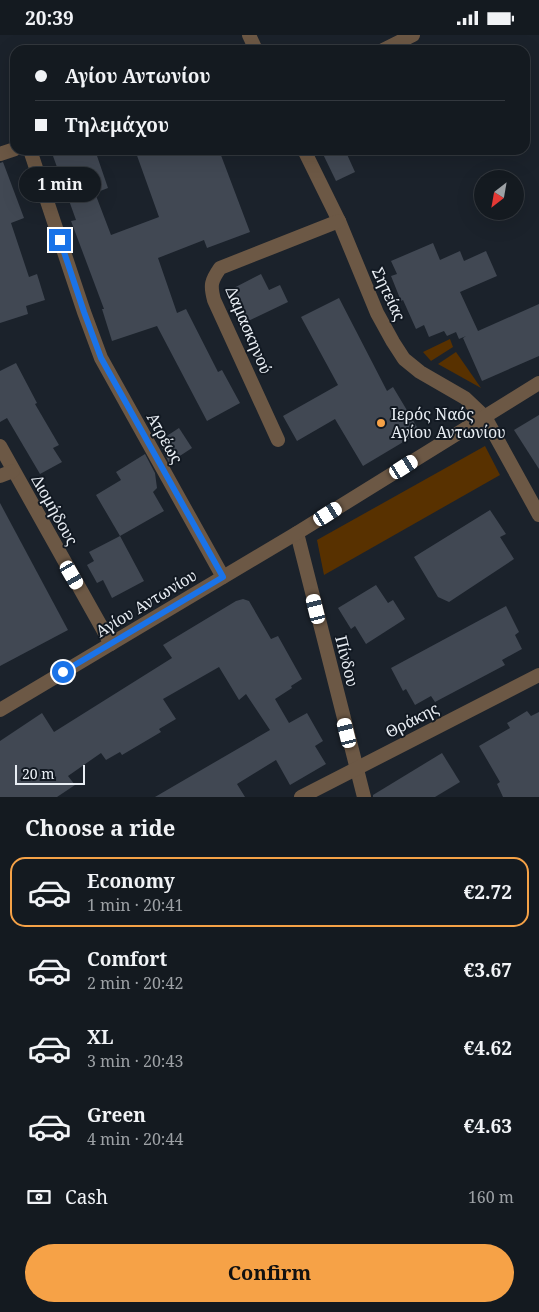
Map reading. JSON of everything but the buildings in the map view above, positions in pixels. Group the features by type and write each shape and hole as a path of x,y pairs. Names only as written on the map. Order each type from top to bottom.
{"street":[{"path":"393,45 413,35"},
{"name":"Ατρέως","path":"32,155 101,358 223,577"},
{"name":"Σητείας","path":"306,155 339,221 378,313 404,359 420,372 465,398 485,417 539,515"},
{"name":"Δαμασκηνού","path":"278,440 214,300 211,289 213,279 220,268 339,221"},
{"name":"Αγίου Αντωνίου","path":"0,711 297,533 539,383"},
{"name":"Διομήδους","path":"0,446 6,473 111,644"},
{"name":"Πίνδου","path":"297,533 364,797"},
{"name":"Θράκης","path":"301,797 539,675"}],"shaded area":[{"path":"450,339 453,347 431,361 423,352"},
{"path":"456,352 481,388 438,364"},
{"path":"485,446 500,475 324,575 317,540"}],"place":[{"name":"Ιερός Ναός Αγίου Αντωνίου","path":"381,423"}],"route":[{"path":"60,240 101,358 223,577 63,672"}]}
